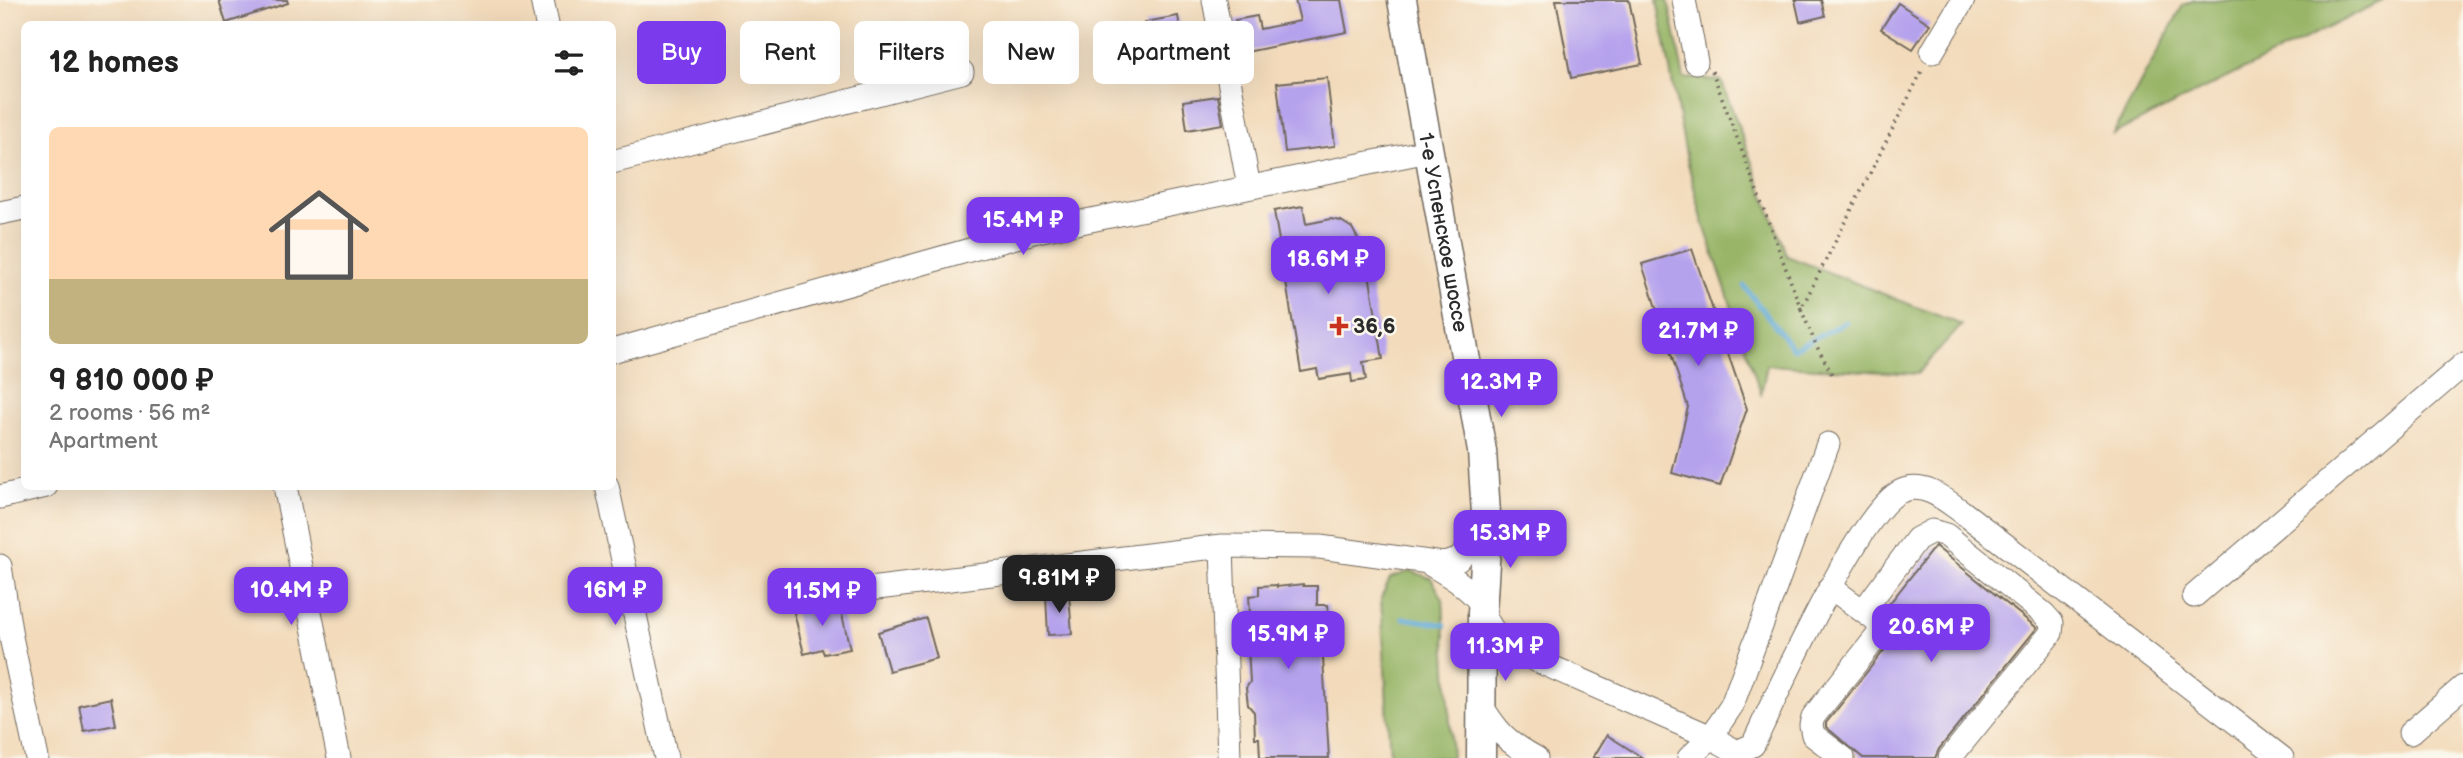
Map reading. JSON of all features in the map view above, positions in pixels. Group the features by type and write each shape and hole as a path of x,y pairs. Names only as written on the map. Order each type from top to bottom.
{"main road":[{"name":"1-е Успенское шоссе","path":"1402,0 1479,437 1486,494 1480,695 1481,758"}],"street":[{"path":"542,0 546,21"},
{"path":"1214,0 1249,187"},
{"path":"1684,0 1696,62"},
{"path":"1932,52 1963,0"},
{"path":"616,161 915,84"},
{"path":"616,350 1037,231 1428,151"},
{"path":"0,213 21,209"},
{"path":"2194,596 2463,365"},
{"path":"1689,758 1711,737 1732,705 1828,444"},
{"path":"1428,563 1465,587 1499,640 1513,650 1711,737 1737,752 1752,746 1829,587 1882,506 1900,490 1917,487 1937,494 1961,511 2282,758"},
{"path":"0,497 29,490"},
{"path":"286,490 340,758"},
{"path":"608,490 666,758"},
{"path":"861,590 1222,546 1320,547 1443,564 1458,560 1487,530"},
{"path":"1863,611 1917,539 1932,531 1946,535 2052,623 2051,632 1950,758"},
{"path":"1222,546 1229,758"},
{"path":"0,566 11,637 37,758"},
{"path":"1829,587 1875,620 1879,626 1878,634 1813,717 1813,734 1843,758"},
{"path":"1513,650 1497,656 1488,666 1480,695 1494,726 1512,745 1536,758"},
{"path":"2410,733 2463,687"}],"path":[{"path":"1801,309 1932,52"},
{"path":"1696,62 1709,61 1801,309 1832,374"}],"green space":[{"path":"1657,0 1668,0 1684,78 1721,80 1787,256 1962,325 1917,374 1767,365 1761,394 1702,219 1686,155"},
{"path":"2194,0 2384,0 2113,134 2183,5"},
{"path":"1410,571 1431,578 1443,599 1452,758 1390,758 1381,598 1390,578"}],"building":[{"path":"219,0 287,0 288,3 232,21 225,21"},
{"path":"1295,0 1341,0 1347,32 1254,50 1254,21 1235,20 1257,16 1260,29 1300,21"},
{"path":"1556,0 1629,0 1642,64 1571,78"},
{"path":"1795,0 1821,0 1825,16 1800,22"},
{"path":"1898,3 1930,24 1913,49 1881,29"},
{"path":"1178,16 1179,21 1150,21"},
{"path":"1327,78 1335,146 1285,152 1277,83"},
{"path":"1218,96 1223,124 1187,130 1183,101"},
{"path":"1303,206 1306,224 1331,219 1341,221 1352,228 1358,239 1361,258 1367,261 1383,359 1363,362 1366,380 1352,382 1351,374 1319,379 1317,369 1301,372 1274,211"},
{"path":"1692,249 1747,409 1720,486 1672,473 1688,407 1642,264"},
{"path":"1935,546 2037,628 1939,749 1935,758 1863,758 1826,727 1826,723 1890,643 1893,634 1903,622 1886,608"},
{"path":"1259,586 1317,586 1317,605 1328,605 1331,641 1322,641 1329,758 1260,758 1259,738 1255,738 1254,712 1248,705 1246,688 1250,682 1246,612 1250,612 1249,596 1259,595"},
{"path":"1069,595 1072,634 1048,635 1046,596"},
{"path":"825,601 825,605 839,602 850,649 824,654 822,649 804,654 793,608"},
{"path":"926,618 937,658 889,671 878,632"},
{"path":"111,698 116,725 84,731 79,705"},
{"path":"1607,735 1643,758 1593,758"}],"waterway":[{"path":"1744,286 1793,349 1846,322"},
{"path":"1403,618 1445,625"}],"place":[{"name":"36,6","path":"1339,326"}]}
